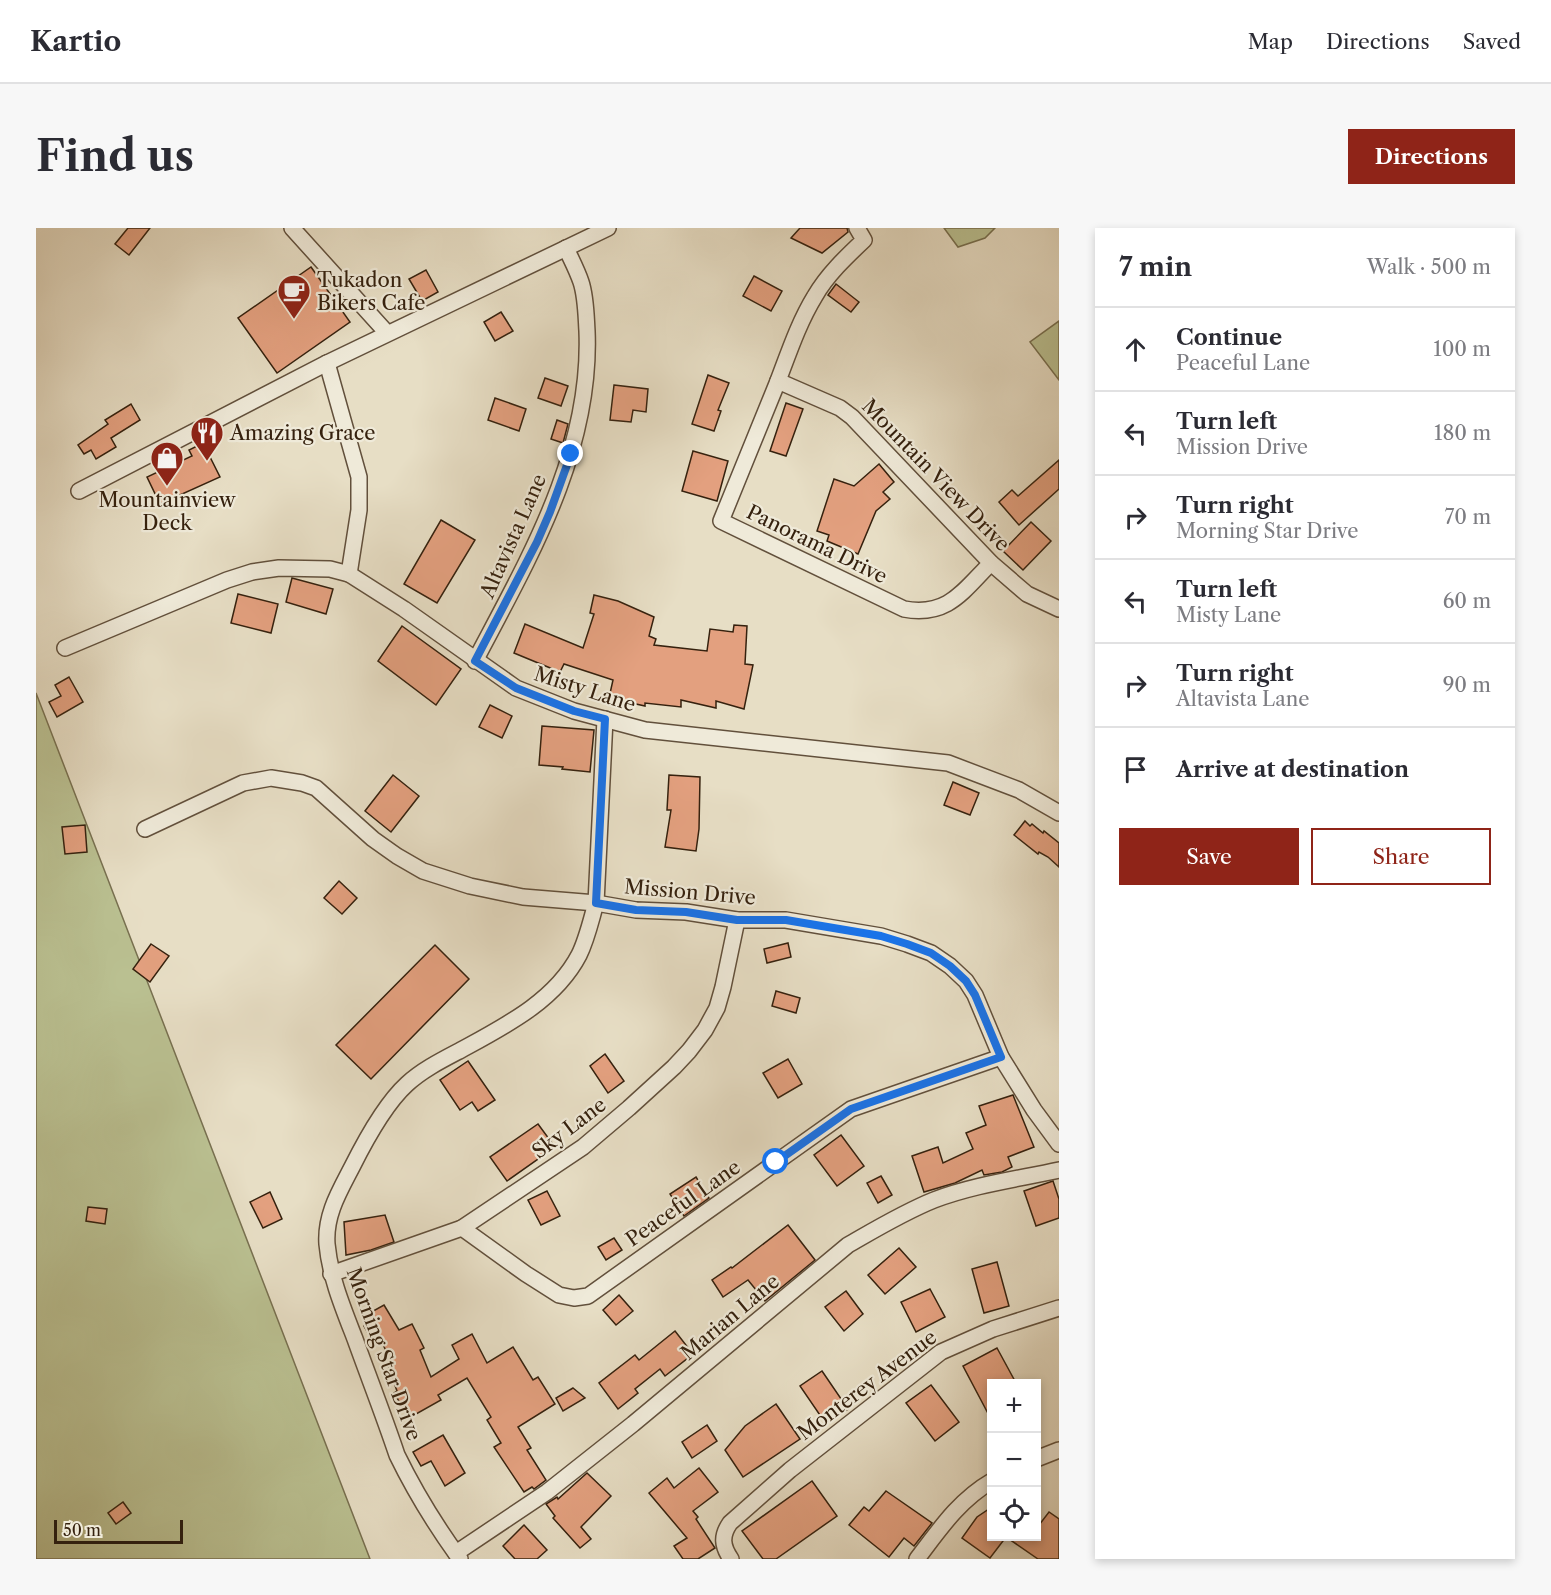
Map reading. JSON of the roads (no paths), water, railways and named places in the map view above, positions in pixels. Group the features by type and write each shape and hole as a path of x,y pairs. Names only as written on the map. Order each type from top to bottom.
{"street":[{"path":"292,228 387,333"},
{"path":"79,492 387,333 608,228"},
{"path":"778,381 800,325 815,295 844,259 864,240 857,228"},
{"name":"Altavista Lane","path":"475,661 526,565 550,512 571,454 581,414 587,372 586,308 581,283 566,248"},
{"path":"327,363 359,477 358,510 349,574"},
{"name":"Mountain View Drive","path":"778,381 840,408 852,417 991,563 1027,594 1059,609"},
{"name":"Panorama Drive","path":"778,381 721,521 904,609 917,611 940,608 952,602 991,563"},
{"name":"Misty Lane","path":"65,648 227,580 252,572 279,568 330,569 349,574 404,609 516,688 574,711 645,730 948,763 1019,790 1058,811"},
{"name":"Morning Star Drive","path":"458,1556 415,1491 397,1455 331,1274 327,1224 332,1206 356,1159 392,1099 407,1083 506,1026 553,990 569,972 580,953 589,931 596,903 605,719"},
{"name":"Mission Drive","path":"145,829 243,783 271,778 302,783 316,788 373,839 397,856 423,871 470,886 523,897 596,903 636,910 686,912 737,920 786,920 881,936 931,953 966,981 975,995 1001,1057 1034,1110 1059,1144"},
{"name":"Sky Lane","path":"331,1274 462,1228 583,1147 637,1101 689,1052 705,1030 717,1008 737,920"},
{"name":"Peaceful Lane","path":"462,1228 526,1274 560,1295 574,1298 588,1296 851,1109 1001,1057"},
{"name":"Marian Lane","path":"458,1556 547,1492 633,1424 848,1245 934,1200 984,1186 1059,1170"},
{"name":"Monterey Avenue","path":"731,1559 724,1546 723,1533 730,1523 790,1470 941,1352 993,1329 1059,1308"},
{"path":"1041,1457 1059,1450"},
{"path":"917,1559 954,1510 987,1484"}],"place":[{"name":"Tukadon Bikers Cafe","path":"294,320"},
{"name":"Amazing Grace","path":"207,462"},
{"name":"Mountainview Deck","path":"167,487"}]}
